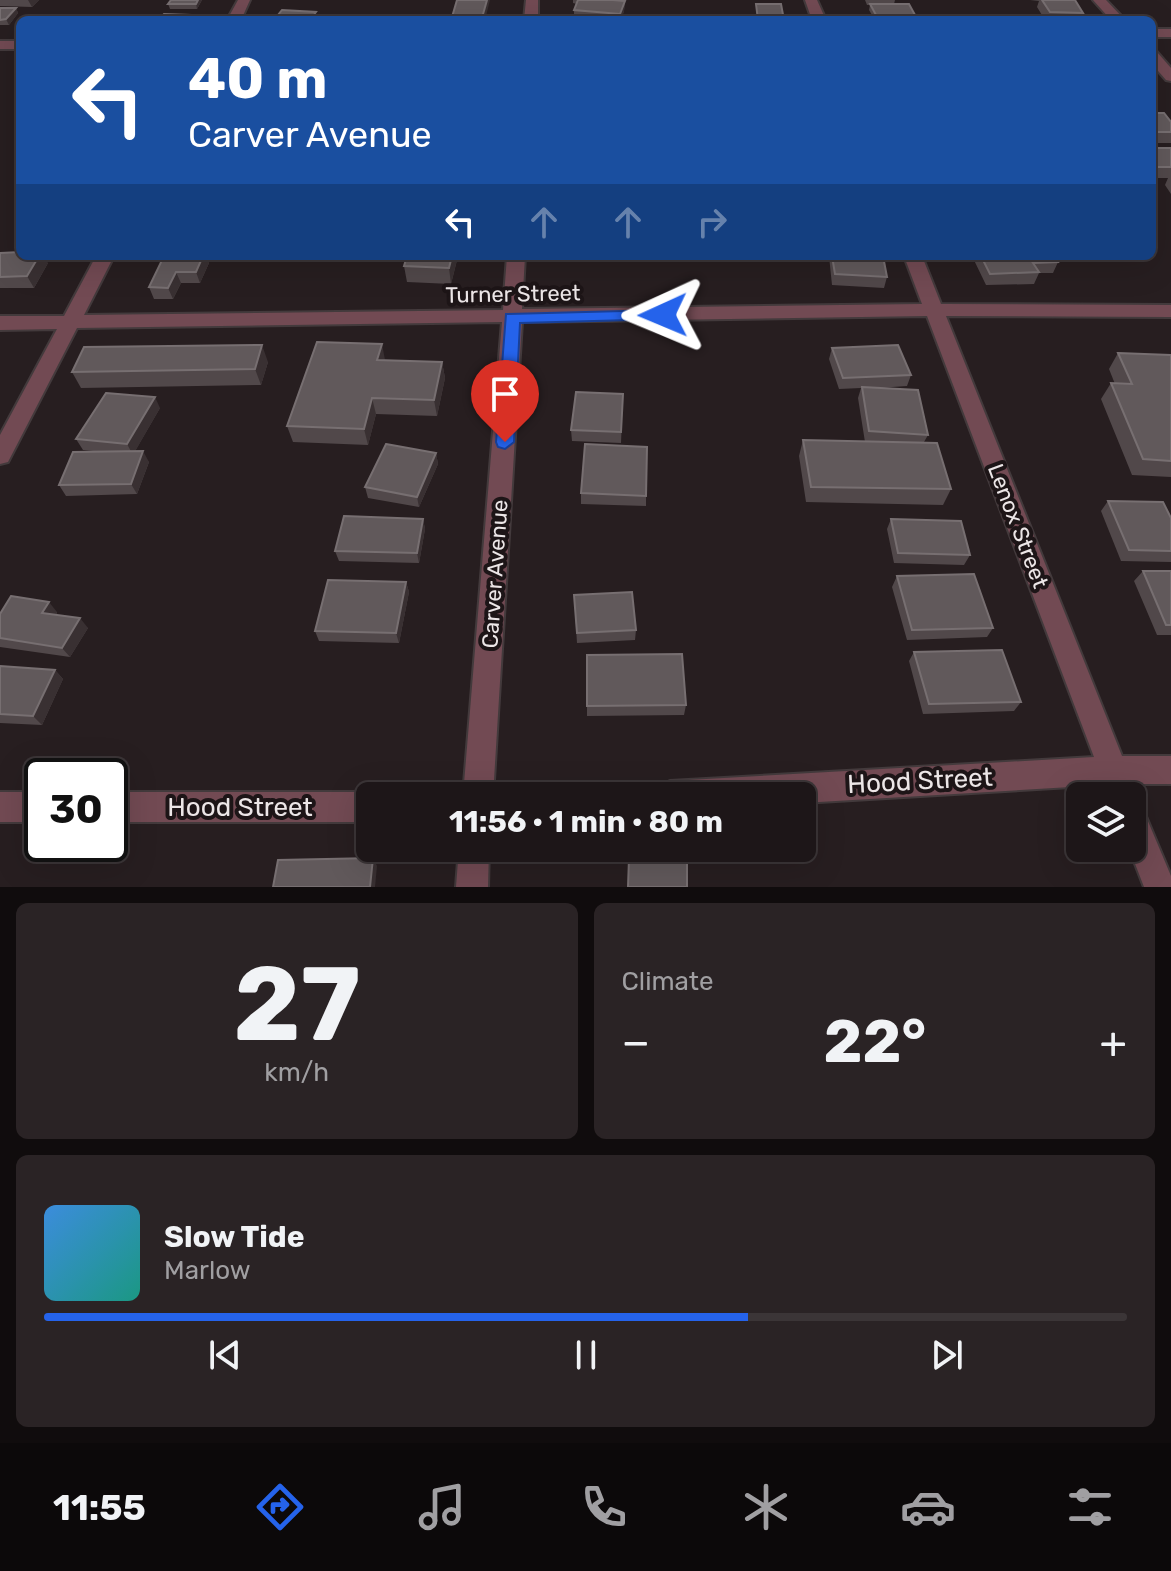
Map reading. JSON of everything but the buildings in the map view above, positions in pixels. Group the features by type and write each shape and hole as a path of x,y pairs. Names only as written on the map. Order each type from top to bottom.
{"street":[{"path":"1099,0 1114,16"},
{"path":"1156,60 1171,77"},
{"path":"0,456 103,260"},
{"name":"Carver Avenue","path":"479,782 516,260"},
{"name":"Lenox Street","path":"915,260 1118,782"},
{"name":"Turner Street","path":"0,323 935,310 1171,311"},
{"name":"Hood Street","path":"1122,782 1171,770"},
{"name":"Hood Street","path":"816,792 1066,785"},
{"path":"0,807 24,807"},
{"name":"Hood Street","path":"128,807 356,807"},
{"path":"1146,852 1160,887"},
{"path":"472,887 473,862"}],"route":[{"path":"505,442 512,318 663,315"}]}
